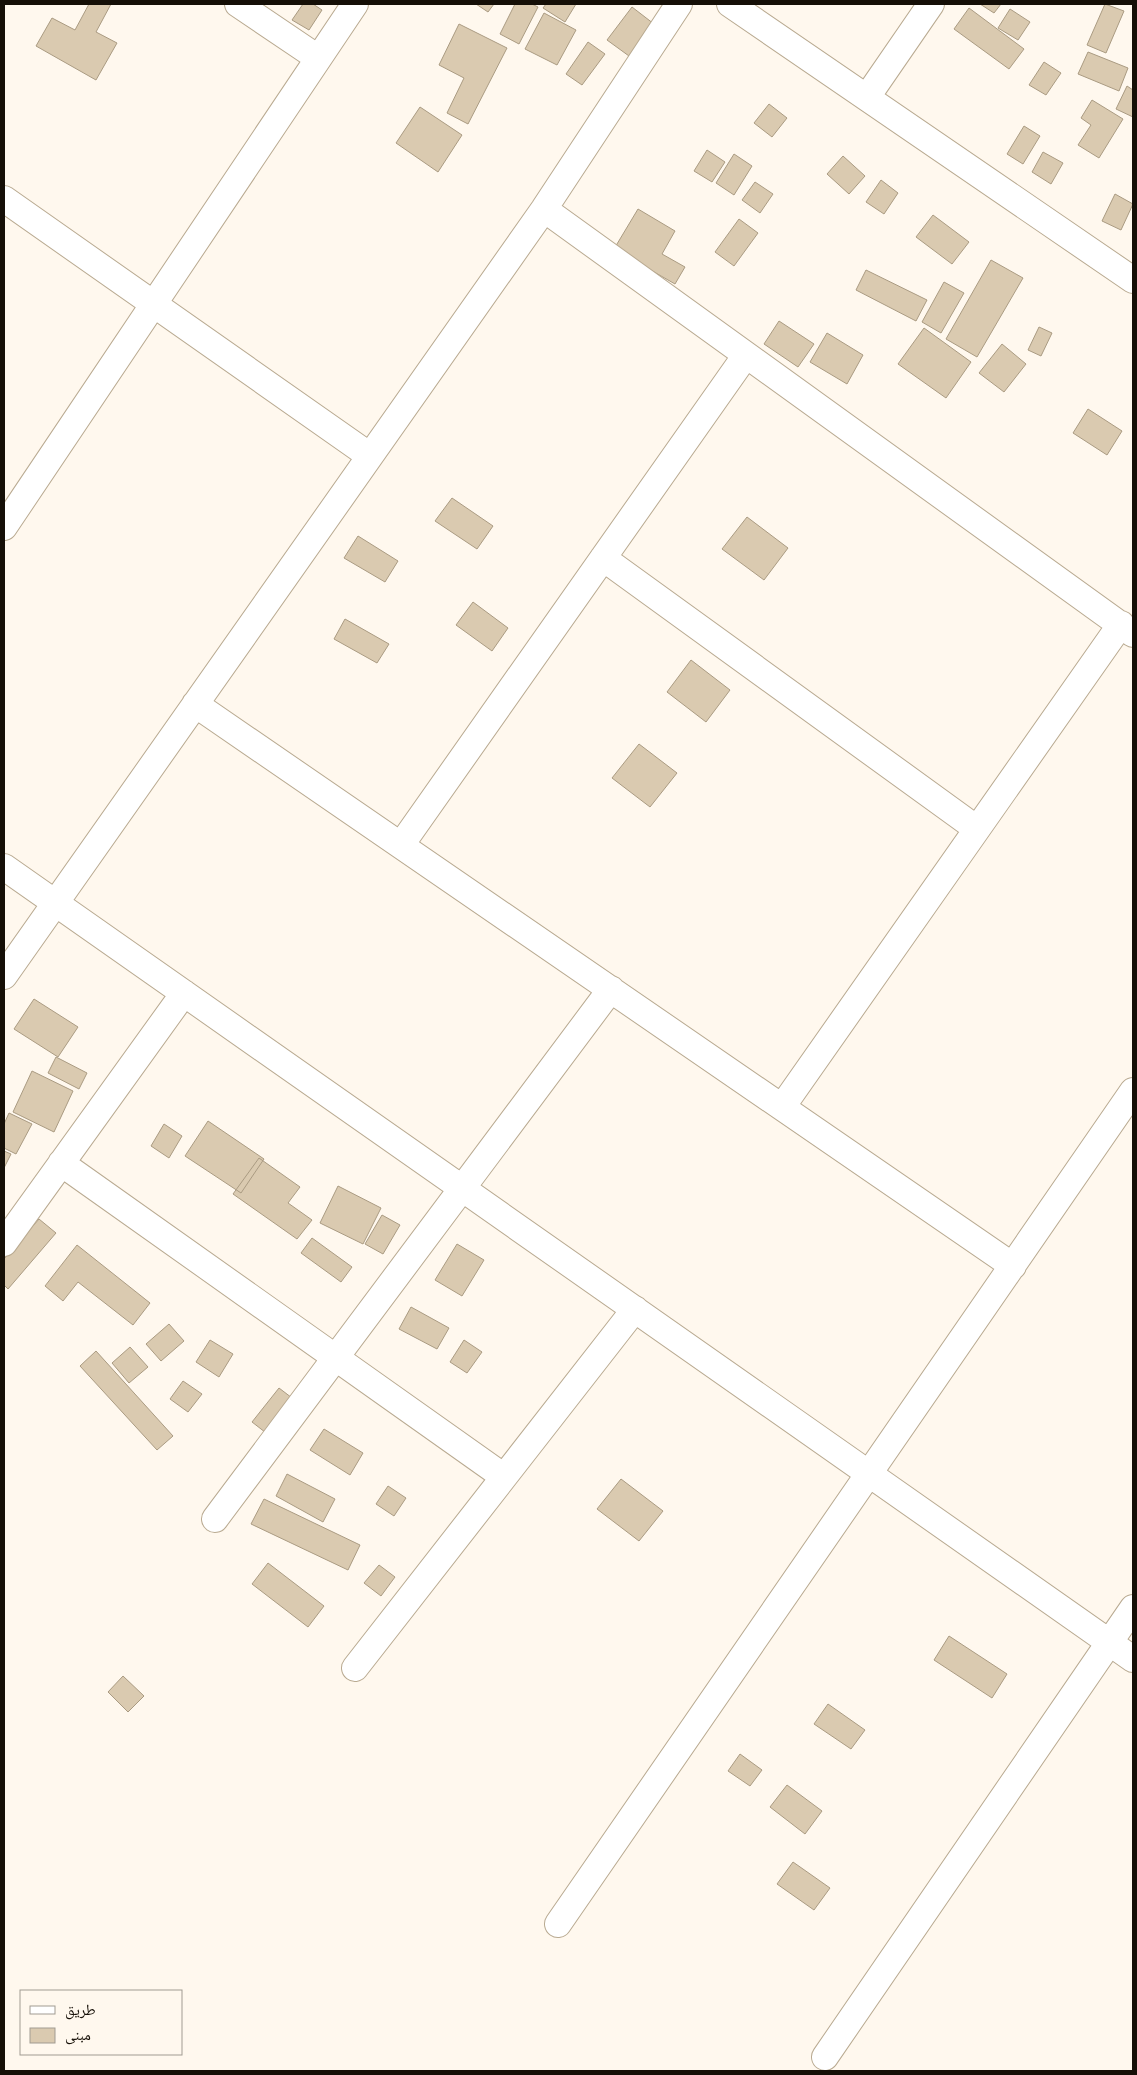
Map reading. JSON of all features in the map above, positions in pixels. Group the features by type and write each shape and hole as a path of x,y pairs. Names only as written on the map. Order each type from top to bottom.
{"street":[{"path":"238,4 318,58"},
{"path":"4,525 355,4"},
{"path":"4,976 544,209 679,4"},
{"path":"730,4 1133,280"},
{"path":"867,98 931,4"},
{"path":"4,199 370,456"},
{"path":"544,209 1127,629 977,829 782,1107"},
{"path":"401,845 746,355"},
{"path":"603,558 977,829"},
{"path":"195,704 1013,1266"},
{"path":"4,867 1133,1659"},
{"path":"215,1519 611,989"},
{"path":"4,1243 184,993"},
{"path":"558,1924 1132,1096"},
{"path":"61,1163 504,1477"},
{"path":"355,1668 635,1310"},
{"path":"825,2057 1133,1608"}],"building":[{"path":"89,4 111,4 96,32 117,43 96,80 36,46 52,18 75,30"},
{"path":"303,4 313,4 322,10 309,30 292,20"},
{"path":"476,4 494,4 488,12"},
{"path":"515,4 532,4 538,7 519,44 500,34"},
{"path":"546,4 576,4 565,22 543,8"},
{"path":"980,4 1001,4 994,13"},
{"path":"1105,4 1124,11 1106,53 1087,45"},
{"path":"632,7 654,24 629,56 607,40"},
{"path":"969,8 1024,49 1009,69 954,29"},
{"path":"1010,9 1030,22 1018,40 998,28"},
{"path":"544,13 576,30 557,65 525,49"},
{"path":"459,24 507,48 468,124 447,113 464,78 439,65"},
{"path":"588,42 605,54 582,85 566,74"},
{"path":"1088,52 1128,68 1119,91 1078,74"},
{"path":"1044,62 1061,73 1046,95 1029,85"},
{"path":"1127,86 1133,90 1133,117 1116,109"},
{"path":"1092,100 1123,119 1099,158 1078,145 1091,125 1081,118"},
{"path":"769,104 787,118 772,137 754,123"},
{"path":"420,107 462,135 438,172 396,143"},
{"path":"1024,126 1040,136 1023,164 1007,154"},
{"path":"707,150 725,162 712,182 694,171"},
{"path":"1043,152 1063,163 1051,184 1032,172"},
{"path":"734,154 752,166 734,195 716,183"},
{"path":"843,156 865,176 849,194 827,174"},
{"path":"881,180 898,193 884,214 866,202"},
{"path":"755,182 773,194 760,213 742,200"},
{"path":"1115,194 1133,204 1121,230 1102,221"},
{"path":"638,209 675,231 662,254 685,267 675,284 614,249"},
{"path":"933,215 969,242 952,264 916,237"},
{"path":"739,219 758,233 734,266 715,252"},
{"path":"991,260 1023,278 977,357 946,339"},
{"path":"866,270 927,300 916,321 856,290"},
{"path":"944,282 964,293 941,333 922,322"},
{"path":"779,321 814,344 798,367 764,344"},
{"path":"1039,327 1052,333 1041,356 1028,350"},
{"path":"924,328 971,362 946,398 898,364"},
{"path":"827,333 863,355 847,384 810,362"},
{"path":"1002,344 1026,364 1004,392 979,373"},
{"path":"1088,409 1122,431 1107,455 1073,433"},
{"path":"452,498 493,526 477,549 435,521"},
{"path":"747,517 788,548 764,580 722,549"},
{"path":"358,536 398,561 385,582 344,558"},
{"path":"473,602 508,628 492,651 456,625"},
{"path":"345,619 389,644 377,663 334,639"},
{"path":"691,660 730,690 706,722 667,692"},
{"path":"639,744 677,773 650,807 612,778"},
{"path":"34,999 78,1027 58,1057 14,1029"},
{"path":"56,1057 87,1073 79,1089 48,1073"},
{"path":"32,1071 73,1091 54,1132 13,1112"},
{"path":"9,1113 32,1124 16,1154 4,1148 4,1124"},
{"path":"208,1121 264,1159 241,1193 185,1156"},
{"path":"164,1124 182,1136 169,1158 151,1146"},
{"path":"4,1151 11,1154 4,1168"},
{"path":"259,1158 300,1187 288,1203 312,1220 297,1239 233,1194"},
{"path":"338,1186 381,1208 363,1244 320,1223"},
{"path":"382,1215 400,1225 383,1254 365,1244"},
{"path":"39,1219 56,1233 8,1289 4,1285 4,1259"},
{"path":"312,1238 352,1267 341,1282 301,1253"},
{"path":"457,1244 484,1260 462,1296 435,1280"},
{"path":"77,1245 150,1303 133,1325 78,1282 63,1301 45,1286"},
{"path":"411,1307 449,1328 437,1349 399,1329"},
{"path":"169,1324 184,1341 161,1361 146,1344"},
{"path":"210,1340 233,1354 219,1377 196,1362"},
{"path":"464,1340 482,1352 467,1373 450,1362"},
{"path":"130,1347 148,1367 129,1383 112,1363"},
{"path":"96,1351 173,1436 157,1450 80,1366"},
{"path":"183,1381 202,1394 188,1412 170,1399"},
{"path":"279,1388 296,1401 270,1436 252,1422"},
{"path":"324,1429 363,1453 350,1475 310,1450"},
{"path":"287,1474 335,1499 323,1522 276,1496"},
{"path":"621,1479 663,1511 639,1541 597,1509"},
{"path":"388,1486 406,1498 394,1516 376,1504"},
{"path":"264,1499 360,1545 348,1570 251,1524"},
{"path":"268,1563 324,1606 308,1627 252,1584"},
{"path":"379,1565 395,1577 381,1596 364,1583"},
{"path":"949,1636 1007,1674 992,1698 934,1660"},
{"path":"123,1676 144,1696 128,1712 108,1692"},
{"path":"828,1704 865,1730 851,1749 814,1724"},
{"path":"740,1754 762,1770 750,1786 728,1771"},
{"path":"787,1785 822,1811 805,1834 770,1807"},
{"path":"793,1862 830,1888 814,1910 777,1884"}]}
